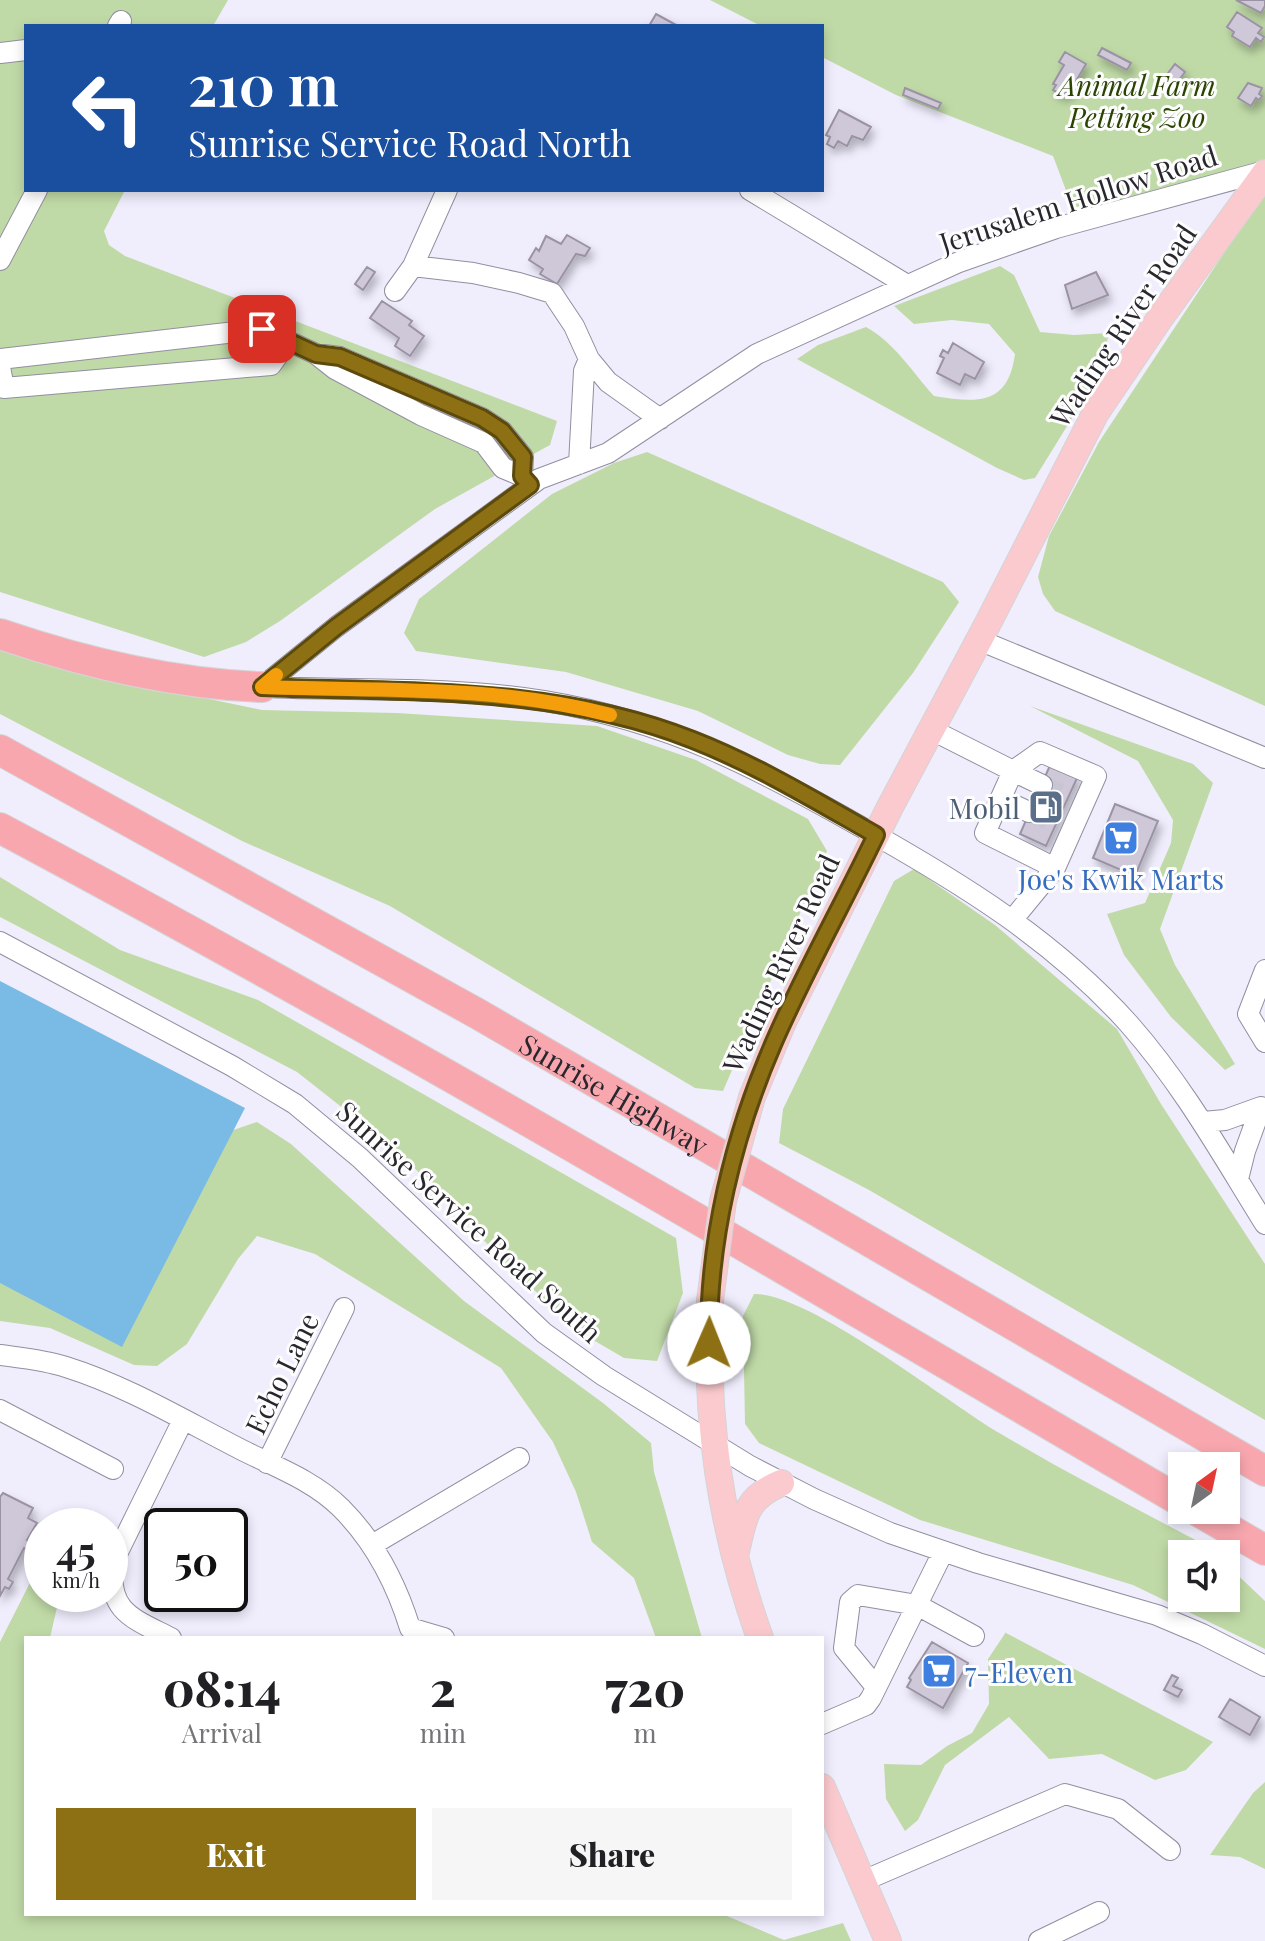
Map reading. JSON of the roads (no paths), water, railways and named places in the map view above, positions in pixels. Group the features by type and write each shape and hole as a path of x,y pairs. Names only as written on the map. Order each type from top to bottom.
{"highway":[{"path":"0,634 138,673 262,687"},
{"name":"Sunrise Highway","path":"0,750 478,1014 1265,1471"},
{"path":"0,828 431,1065 1168,1494"},
{"path":"1220,1524 1265,1550"}],"main road":[{"name":"Wading River Road","path":"759,1636 734,1560 714,1444 709,1364 710,1301 723,1201 752,1097 787,1013 876,835 1095,414 1265,172"},
{"path":"734,1560 744,1517 751,1502 762,1492 781,1483"},
{"path":"824,1792 888,1941"}],"street":[{"path":"0,53 24,50"},
{"name":"Jerusalem Hollow Road","path":"262,687 526,480 539,479 608,453 757,354 959,262 1056,228 1265,172"},
{"path":"0,260 36,192"},
{"path":"395,291 413,266 446,192"},
{"path":"753,192 907,285"},
{"path":"413,266 473,273 552,293 574,326 589,359 608,382 660,419"},
{"path":"0,359 262,329 316,354 340,357 426,405 482,418 502,431 523,457 526,480"},
{"path":"0,367 2,388 271,365 288,341"},
{"path":"579,464 584,371 589,359"},
{"path":"979,640 1265,758"},
{"path":"262,687 488,694 544,701 663,730 774,778 934,868 1013,919 1064,959 1129,1024 1162,1063 1203,1122 1265,1224"},
{"path":"930,729 1042,785"},
{"path":"1013,919 1055,868 1064,827 1076,800 1096,776 1040,752 1013,771 985,833 1055,868"},
{"path":"1001,799 1029,812"},
{"name":"Sunrise Service Road South","path":"0,942 242,1072 295,1104 360,1158 544,1333 604,1376 781,1483 862,1522 943,1552 1133,1607 1191,1628 1265,1666"},
{"path":"1265,970 1248,1014 1265,1042"},
{"path":"1203,1122 1225,1120 1263,1103"},
{"path":"1238,1179 1263,1103"},
{"name":"Echo Lane","path":"267,1463 344,1308"},
{"name":"Echo Lane","path":"0,1355 40,1360 114,1386 309,1483 340,1506 372,1545 401,1599 410,1633 430,1636"},
{"path":"0,1410 113,1469"},
{"path":"167,1636 125,1613 115,1598 111,1582 113,1562 183,1420"},
{"path":"372,1545 519,1458"},
{"path":"824,1723 866,1705 943,1552"},
{"path":"876,1687 844,1648 850,1602 858,1595 917,1605 974,1636"},
{"path":"863,1881 1065,1794 1118,1809 1170,1850"},
{"path":"1039,1941 1099,1912"}],"water":[{"path":"0,981 245,1108 122,1347 0,1283"}],"tunnel":[{"path":"1042,785 1068,797"},
{"path":"1029,812 1056,823"}],"place":[{"name":"Mobil","path":"1046,807"},
{"name":"Joe's Kwik Marts","path":"1121,838"},
{"name":"7-Eleven","path":"939,1671"}],"park label":[{"name":"Animal Farm Petting Zoo","path":"1137,100"}]}
